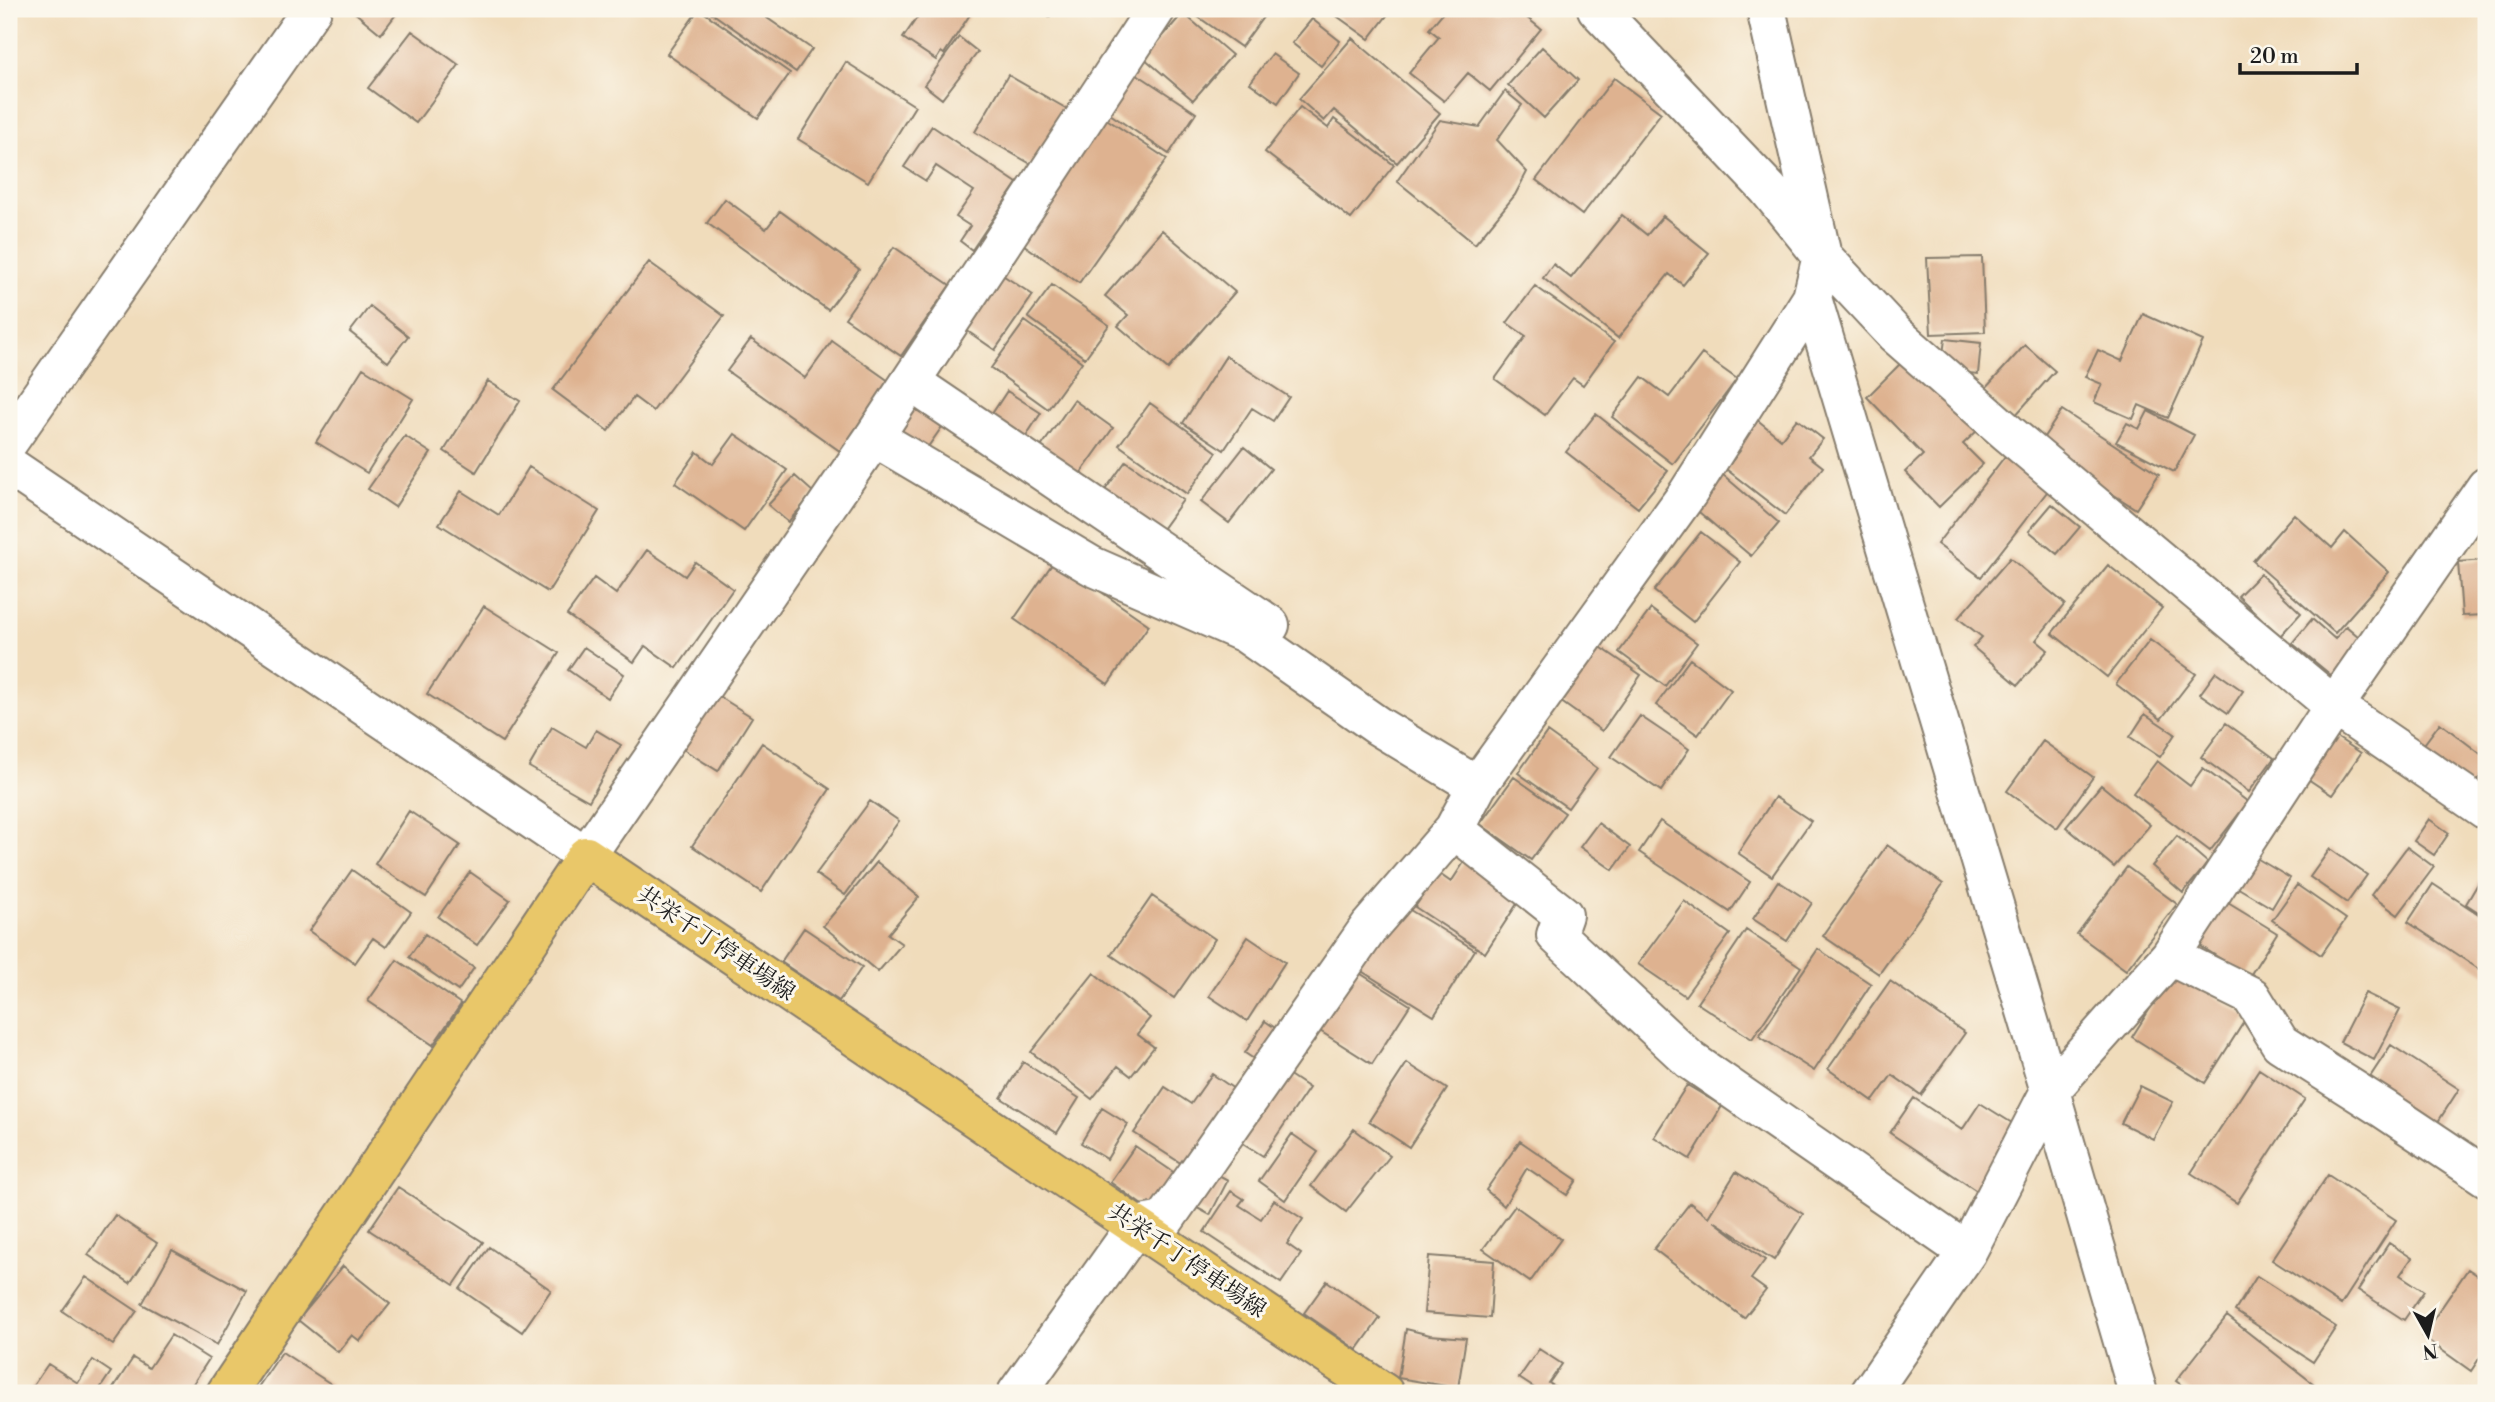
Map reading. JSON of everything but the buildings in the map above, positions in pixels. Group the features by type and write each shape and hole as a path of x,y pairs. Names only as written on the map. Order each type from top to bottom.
{"main road":[{"name":"共栄千丁停車場線","path":"586,856 1384,1393"},
{"path":"226,1393 586,856"}],"street":[{"path":"9,441 312,9"},
{"path":"9,466 586,856 874,437 1156,9"},
{"path":"1597,9 1768,189 1822,256 1895,334 2008,433 2334,706 2486,810"},
{"path":"1017,1393 1136,1226 1164,1221 1370,926 1454,829 1482,778 1688,493 1812,298 1822,256 1766,9"},
{"path":"1812,298 2138,1393"},
{"path":"911,382 1482,778"},
{"path":"874,437 1092,566 1245,633 1378,726 1482,778"},
{"path":"1870,1393 1967,1252 2050,1091 2170,956 2334,706 2486,487"},
{"path":"1454,829 1563,915 1556,935 1690,1060 1967,1252"},
{"path":"2170,956 2251,996 2280,1044 2486,1177"}]}
